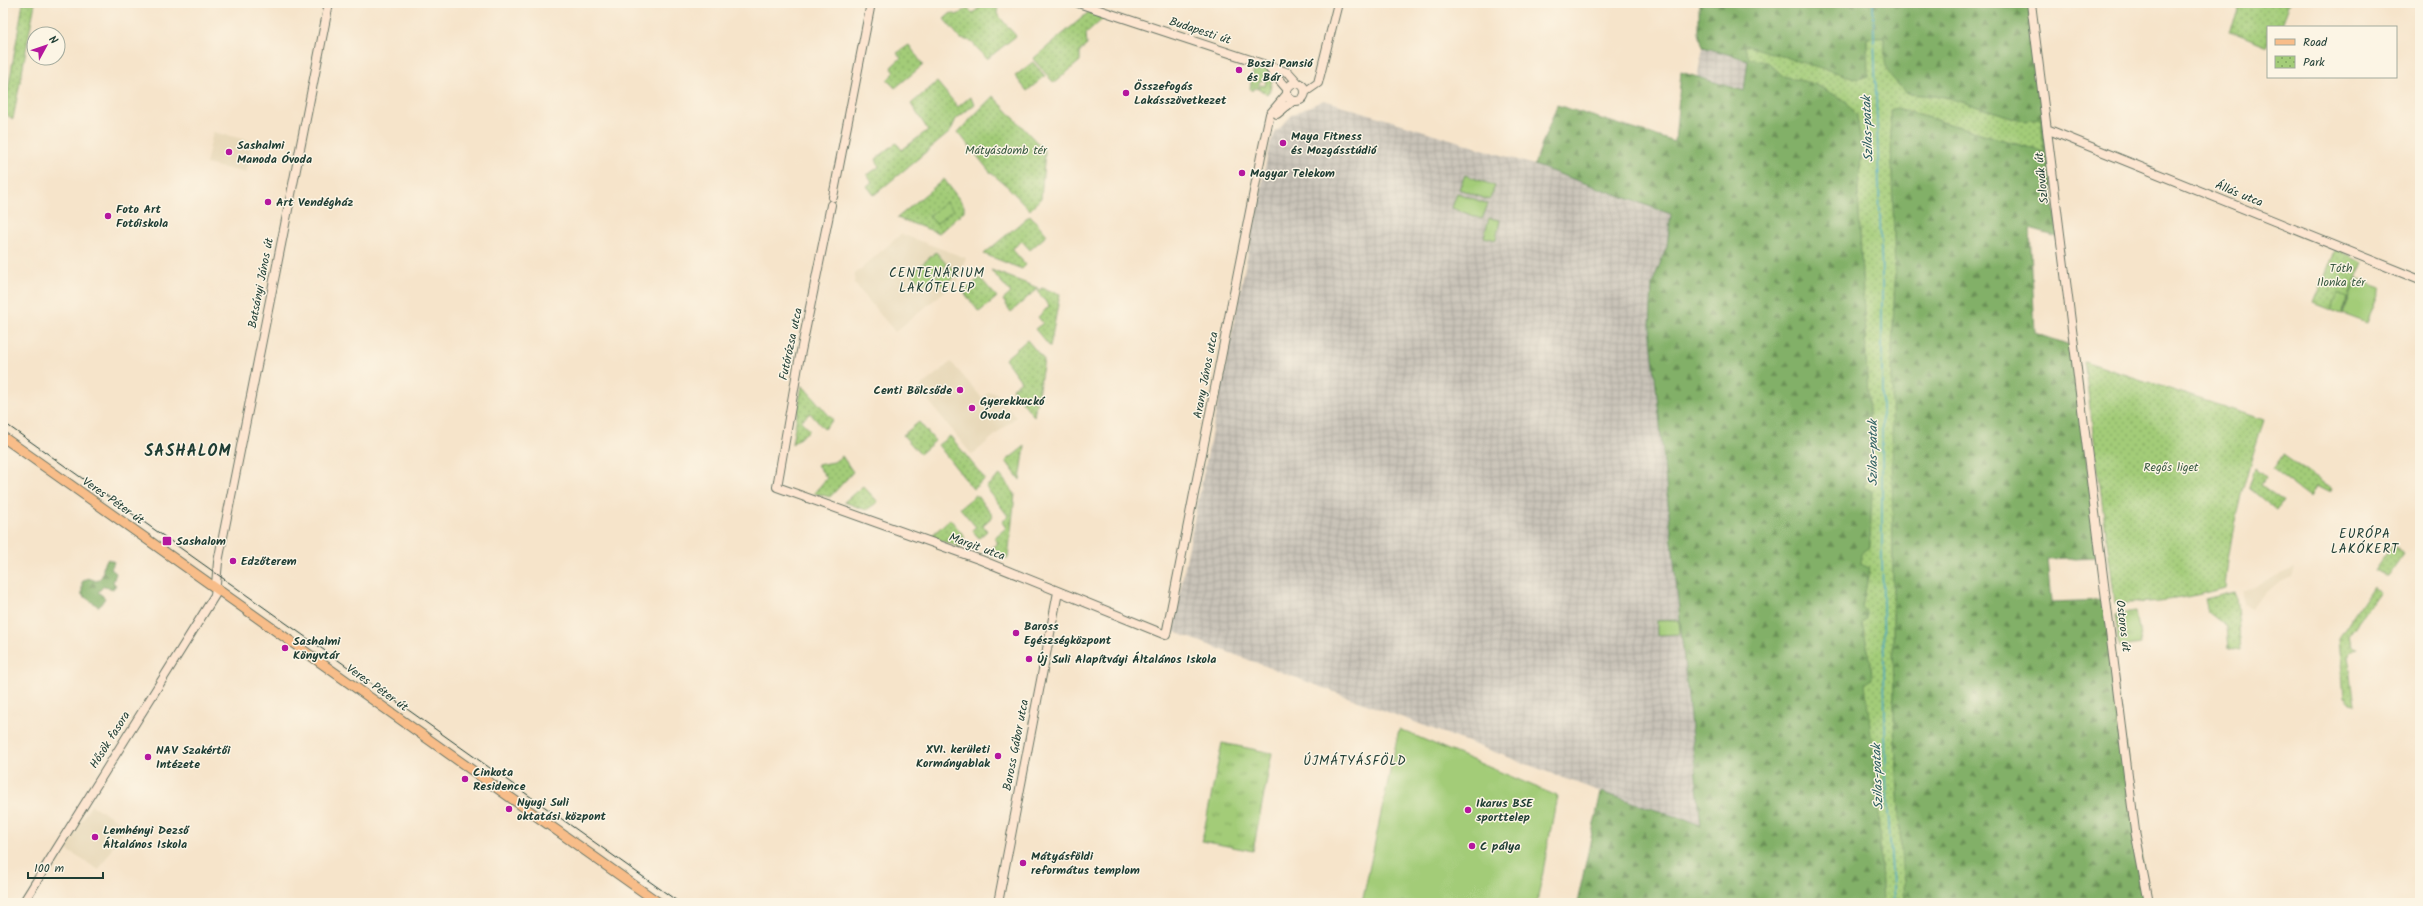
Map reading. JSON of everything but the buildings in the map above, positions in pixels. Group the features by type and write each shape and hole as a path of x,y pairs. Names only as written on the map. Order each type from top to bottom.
{"main road":[{"name":"Veres Péter út","path":"3,437 659,903"}],"street":[{"name":"Batsányi János út","path":"216,589 217,568 329,3"},
{"name":"Futórózsa utca","path":"777,487 798,366 831,205 836,203 833,197 871,3"},
{"name":"Budapesti út","path":"1078,3 1289,73 1302,87"},
{"path":"1289,95 1290,85 1302,87 1319,76 1338,3"},
{"name":"Szlovák út","path":"2031,3 2049,130 2075,351"},
{"path":"1268,67 1289,95 1301,99 1302,87"},
{"name":"Arany János utca","path":"1166,635 1269,119 1289,95"},
{"name":"Állás utca","path":"2049,130 2420,280"},
{"name":"Ostoros út","path":"2075,351 2135,831 2149,903"},
{"name":"Margit utca","path":"777,487 978,560 1166,635"},
{"name":"Hősök fasora","path":"23,903 214,597 216,589"},
{"name":"Baross Gábor utca","path":"998,903 1058,592"}],"shaded area":[{"path":"1703,47 1749,60 1744,91 1697,78"},
{"path":"1324,100 1534,165 1671,213 1667,246 1652,284 1650,327 1701,825 1601,792 1172,631 1270,143 1275,133 1293,114"},
{"name":"Sashalmi Manoda Óvoda","path":"213,132 252,141 246,173 206,164"},
{"path":"901,234 966,258 961,269 967,273 895,332 854,283 855,274"},
{"name":"Gyerekkuckó Óvoda","path":"951,362 982,398 989,392 996,393 1016,417 972,455 920,390 921,386"},
{"path":"2294,568 2291,577 2266,590 2251,608 2243,604 2243,591"},
{"name":"Lemhényi Dezső Általános Iskola","path":"91,805 126,825 99,870 65,849"}],"green space":[{"path":"23,3 35,3 31,26 26,26 26,50 13,119 4,113"},
{"path":"985,3 998,3 997,14 1016,36 987,59 971,41 961,39 944,19 951,13 957,15 967,9 973,13"},
{"path":"1699,3 2029,3 2058,237 2030,229 2035,333 2073,346 2100,557 2047,559 2051,602 2104,600 2148,903 1904,903 1894,723 1892,348 1895,275 1890,110 1896,108 2043,152 2041,119 2025,121 1945,97 1907,94 1887,73 1884,63 1885,38 1867,38 1868,76 1858,79 1745,46 1750,58 1769,63 1783,76 1815,84 1846,101 1857,116 1862,148 1858,190 1870,436 1864,487 1872,491 1870,547 1861,554 1870,568 1862,607 1867,611 1867,619 1862,623 1871,663 1883,903 1577,903 1601,792 1701,825 1650,327 1652,284 1667,246 1671,214 1534,165 1557,105 1675,142 1681,72 1744,91 1748,60 1703,47 1699,33"},
{"path":"2241,3 2290,3 2281,26 2267,26 2267,46 2230,31"},
{"path":"1090,11 1106,16 1086,34 1087,45 1080,51 1080,61 1054,83 1033,59"},
{"path":"1867,38 1885,38 1885,65 1890,75 1907,94 1945,97 2025,121 2041,119 2044,152 1896,108 1890,110 1895,275 1892,348 1894,723 1904,903 1883,903 1877,787 1865,683 1872,679 1871,663 1862,623 1867,619 1867,612 1862,607 1870,568 1860,564 1861,554 1870,547 1872,491 1864,487 1870,436 1858,190 1862,148 1857,116 1846,101 1815,84 1783,76 1769,63 1749,58 1744,45 1858,79 1868,76"},
{"path":"909,45 923,65 895,88 887,80 894,73 891,67 901,58 897,53"},
{"path":"1033,62 1045,76 1027,91 1015,76"},
{"path":"1258,65 1269,69 1273,75 1270,90 1267,94 1259,89 1261,85 1265,86 1266,81 1260,80 1258,89 1254,88 1252,91 1250,88 1254,68"},
{"path":"937,82 958,107 970,97 975,104 956,119 950,132 874,195 867,186 872,182 867,175 879,167 876,159 896,143 902,150 928,130 911,104"},
{"name":"Mátyásdomb tér","path":"993,96 1045,151 1041,198 1030,210 1007,186 990,172 958,132"},
{"path":"1465,175 1495,186 1489,200 1459,189"},
{"path":"944,179 964,206 964,211 939,233 897,218"},
{"path":"1457,193 1488,204 1482,219 1452,208"},
{"path":"946,202 953,210 936,224 929,216"},
{"path":"1030,215 1047,235 1030,250 1022,241 1012,249 1026,265 1022,269 984,254"},
{"path":"1489,218 1500,220 1496,240 1484,237"},
{"name":"Tóth Ilonka tér","path":"2336,249 2363,262 2342,314 2314,303"},
{"path":"936,252 947,265 922,285 912,273"},
{"path":"950,266 957,274 942,286 935,278"},
{"path":"991,270 1038,288 1011,312 1003,300 1011,293"},
{"path":"980,278 997,297 979,312 963,291"},
{"path":"2357,279 2381,288 2367,323 2343,314"},
{"path":"1042,288 1060,294 1050,347 1035,329 1043,323 1038,317 1049,306 1037,291"},
{"path":"2338,293 2348,297 2342,314 2331,310"},
{"path":"1027,340 1044,360 1034,416 1012,389 1021,381 1005,359"},
{"name":"Regős liget","path":"2084,361 2264,420 2239,503 2227,566 2225,588 2170,600 2115,603"},
{"path":"802,385 833,420 824,429 810,413 801,421 810,430 792,444"},
{"path":"919,422 935,441 920,454 903,435"},
{"path":"950,436 985,479 973,489 938,445"},
{"path":"1025,446 1020,480 1006,461"},
{"path":"2283,455 2332,489 2330,493 2316,486 2310,497 2273,469"},
{"path":"842,456 853,472 830,497 814,493 827,478 817,465 834,462"},
{"path":"2255,468 2266,477 2261,485 2283,501 2277,511 2249,488"},
{"path":"1000,475 1015,494 1008,558 984,553 998,543 994,538 1006,528 1002,522 1008,516 986,487"},
{"path":"863,486 878,502 866,510 844,502"},
{"path":"976,495 993,516 983,525 987,531 979,538 972,530 976,527 960,508"},
{"path":"950,519 964,536 963,548 930,537"},
{"path":"2393,545 2404,553 2387,577 2375,571"},
{"path":"108,559 114,562 111,569 116,573 113,582 116,585 113,589 104,586 98,592 105,598 99,607 82,595 82,582 88,578 97,581 102,576 104,563"},
{"path":"2373,586 2381,591 2348,636 2354,647 2358,648 2351,651 2348,656 2355,705 2350,704 2344,698 2339,638"},
{"path":"2234,592 2236,596 2241,650 2229,648 2227,627 2208,612 2205,599"},
{"path":"2136,611 2141,644 2120,647 2115,614"},
{"path":"1679,620 1680,634 1657,635 1657,621"},
{"name":"Ikarus BSE sporttelep","path":"1399,729 1557,796 1537,903 1362,903"},
{"path":"1222,743 1272,753 1253,851 1202,841"}],"waterway":[{"name":"Szilas-patak","path":"1873,3 1882,279 1882,550 1886,778 1894,903"}],"tram line":[{"path":"3,422 680,903"}],"place":[{"name":"Boszi Pansió és Bár","path":"1239,70"},
{"name":"Összefogás Lakásszövetkezet","path":"1126,93"},
{"name":"Maya Fitness és Mozgásstúdió","path":"1283,143"},
{"name":"Sashalmi Manoda Óvoda","path":"229,152"},
{"name":"Magyar Telekom","path":"1242,173"},
{"name":"Art Vendégház","path":"268,202"},
{"name":"Foto Art Fotóiskola","path":"108,216"},
{"name":"Centi Bölcsőde","path":"960,390"},
{"name":"Gyerekkuckó Óvoda","path":"972,408"},
{"name":"Sashalom","path":"167,541"},
{"name":"Edzőterem","path":"233,561"},
{"name":"Baross Egészségközpont","path":"1016,633"},
{"name":"Sashalmi Könyvtár","path":"285,648"},
{"name":"Új Suli Alapítváyi Általános Iskola","path":"1029,659"},
{"name":"XVI. kerületi Kormányablak","path":"998,756"},
{"name":"NAV Szakértői Intézete","path":"148,757"},
{"name":"Cinkota Residence","path":"465,779"},
{"name":"Nyugi Suli oktatási központ","path":"509,809"},
{"name":"Ikarus BSE sporttelep","path":"1468,810"},
{"name":"Lemhényi Dezső Általános Iskola","path":"95,837"},
{"name":"C pálya","path":"1472,846"},
{"name":"Mátyásföldi református templom","path":"1023,863"}],"district":[{"name":"CENTENÁRIUM LAKÓTELEP","path":"937,280"},
{"name":"SASHALOM","path":"188,451"},
{"name":"EURÓPA LAKÓKERT","path":"2365,542"},
{"name":"ÚJMÁTYÁSFÖLD","path":"1355,761"}]}
